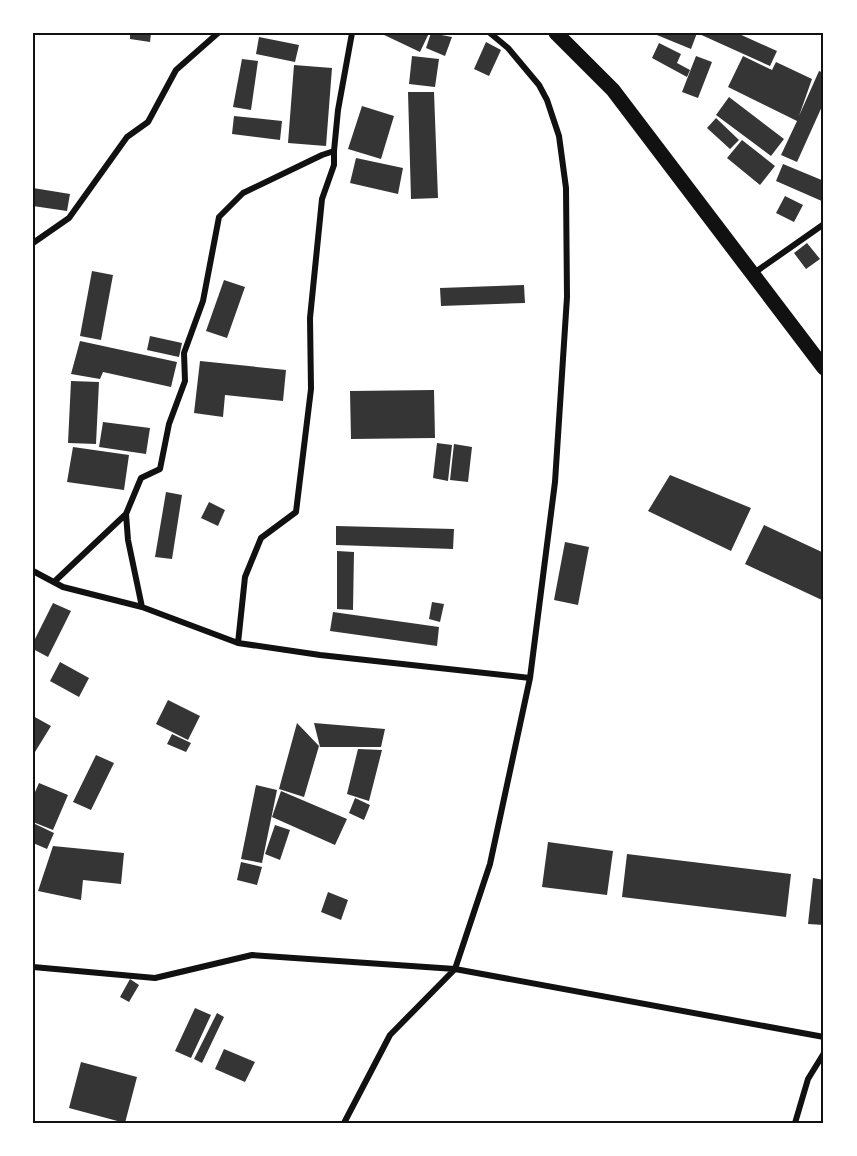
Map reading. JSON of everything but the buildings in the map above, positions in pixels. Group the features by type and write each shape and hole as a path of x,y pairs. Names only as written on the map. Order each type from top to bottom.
{"main road":[{"path":"556,33 614,90 824,368"}],"street":[{"path":"33,243 69,218 127,137 148,122 176,69 218,33"},
{"path":"238,643 246,577 261,538 296,512 311,389 310,318 322,199 334,165 338,110 352,33"},
{"path":"344,1123 390,1035 455,969 490,864 530,678 555,482 567,285 566,189 558,136 547,100 538,85 508,48 490,33"},
{"path":"54,582 126,514 141,478 160,469 169,424 185,381 184,353 202,301 219,217 243,193 322,154 334,152"},
{"path":"753,273 824,224"},
{"path":"126,514 128,540 142,607"},
{"path":"33,571 63,587 142,607 238,643 320,655 530,678"},
{"path":"33,967 154,978 252,955 455,969 824,1037"},
{"path":"795,1123 808,1079 824,1053"}]}
